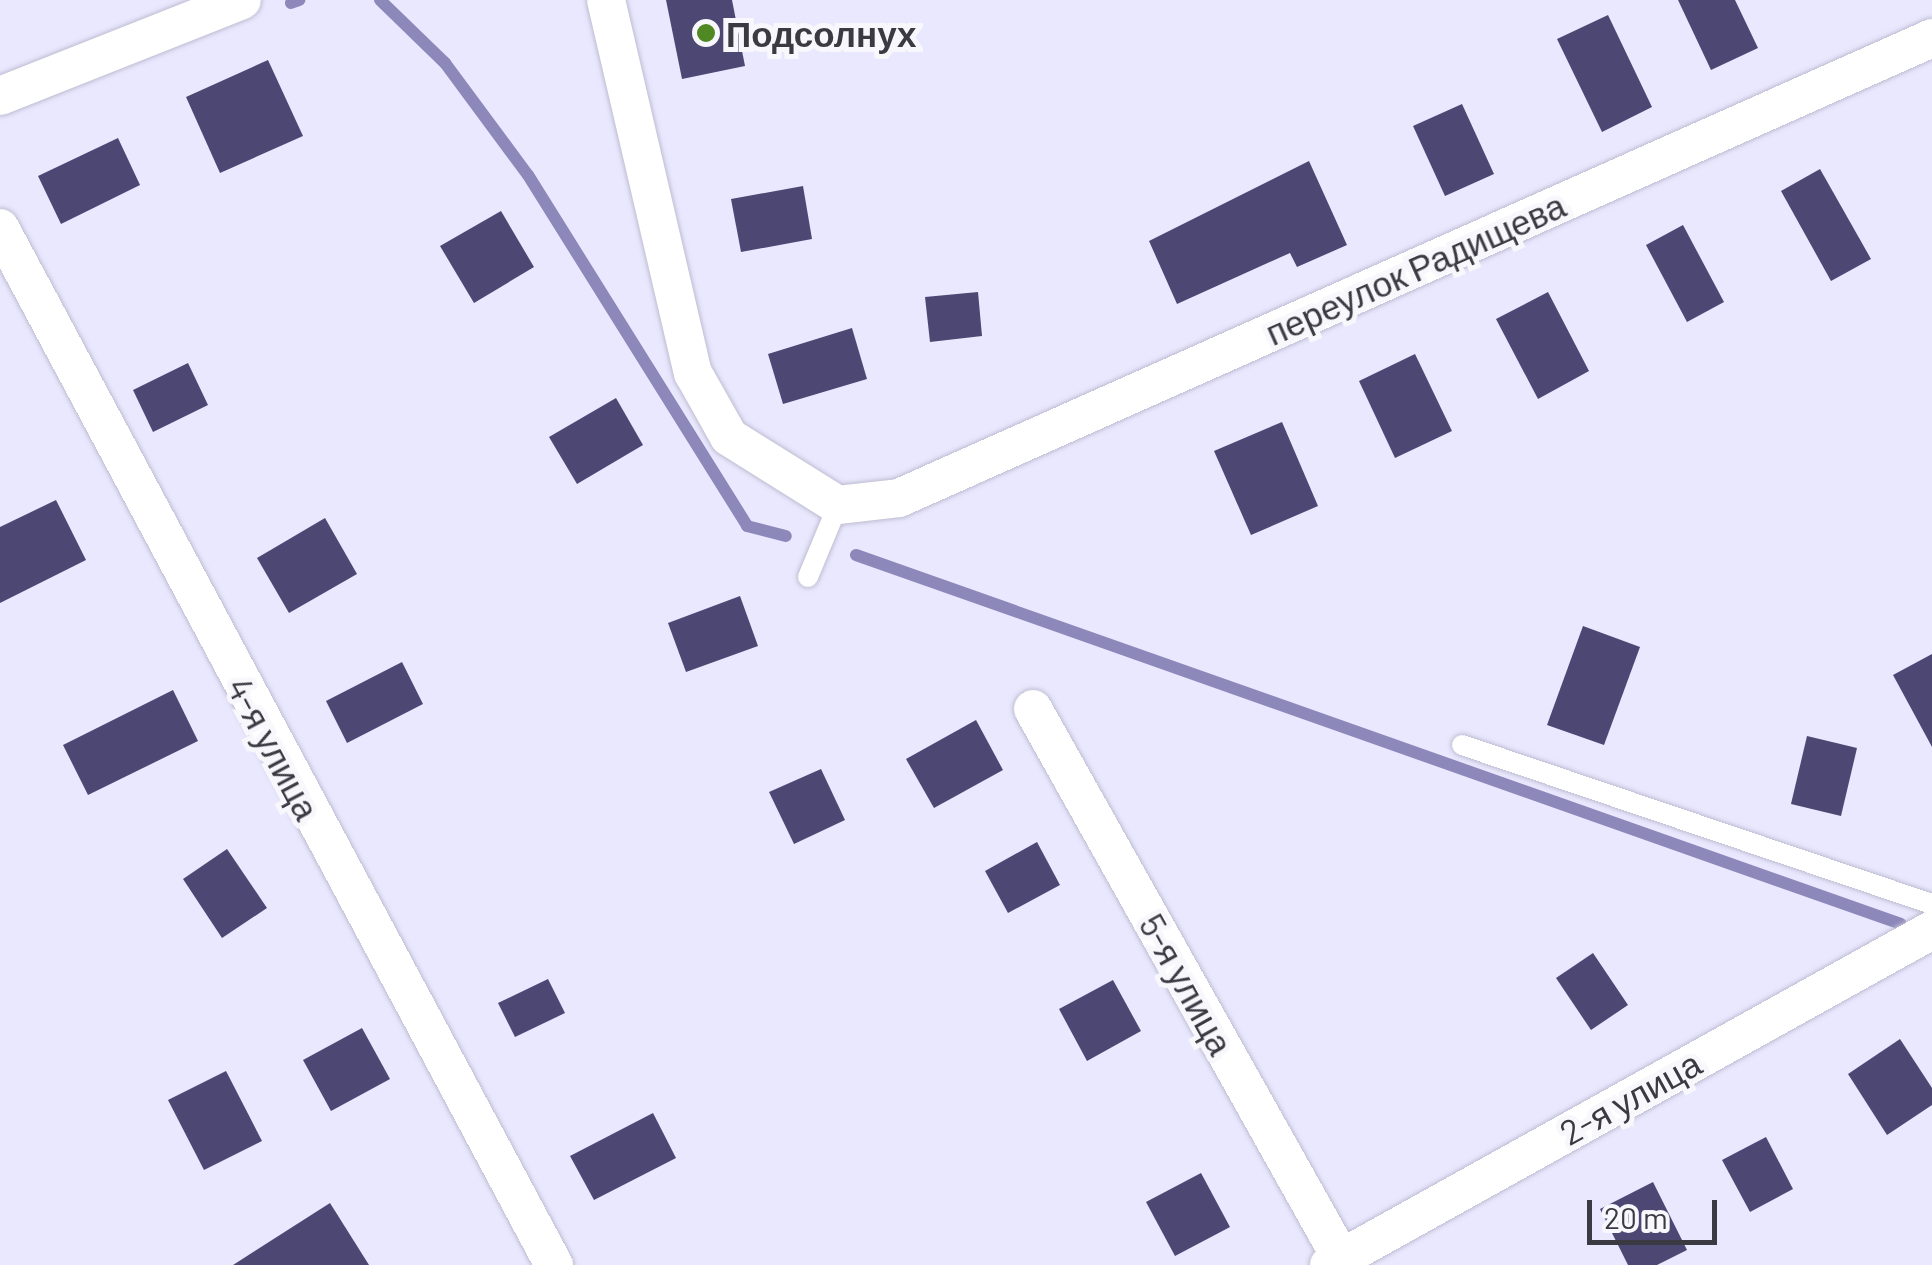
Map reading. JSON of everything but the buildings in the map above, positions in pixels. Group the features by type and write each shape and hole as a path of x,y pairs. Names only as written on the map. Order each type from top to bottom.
{"street":[{"path":"0,96 242,0"},
{"path":"606,0 694,373 728,438 838,506"},
{"name":"переулок Радищева","path":"838,506 899,498 1932,38"},
{"name":"4-я улица","path":"0,228 554,1265"},
{"name":"5-я улица","path":"1033,710 1335,1262"},
{"name":"2-я улица","path":"1335,1262 1932,930"}],"lane":[{"path":"808,576 838,506"},
{"path":"1462,745 1932,904"}],"waterway":[{"path":"291,3 299,0"},
{"path":"380,0 445,63 528,175 747,526 786,536"},
{"path":"856,555 1901,924"}],"place":[{"name":"Подсолнух","path":"706,33"}]}
